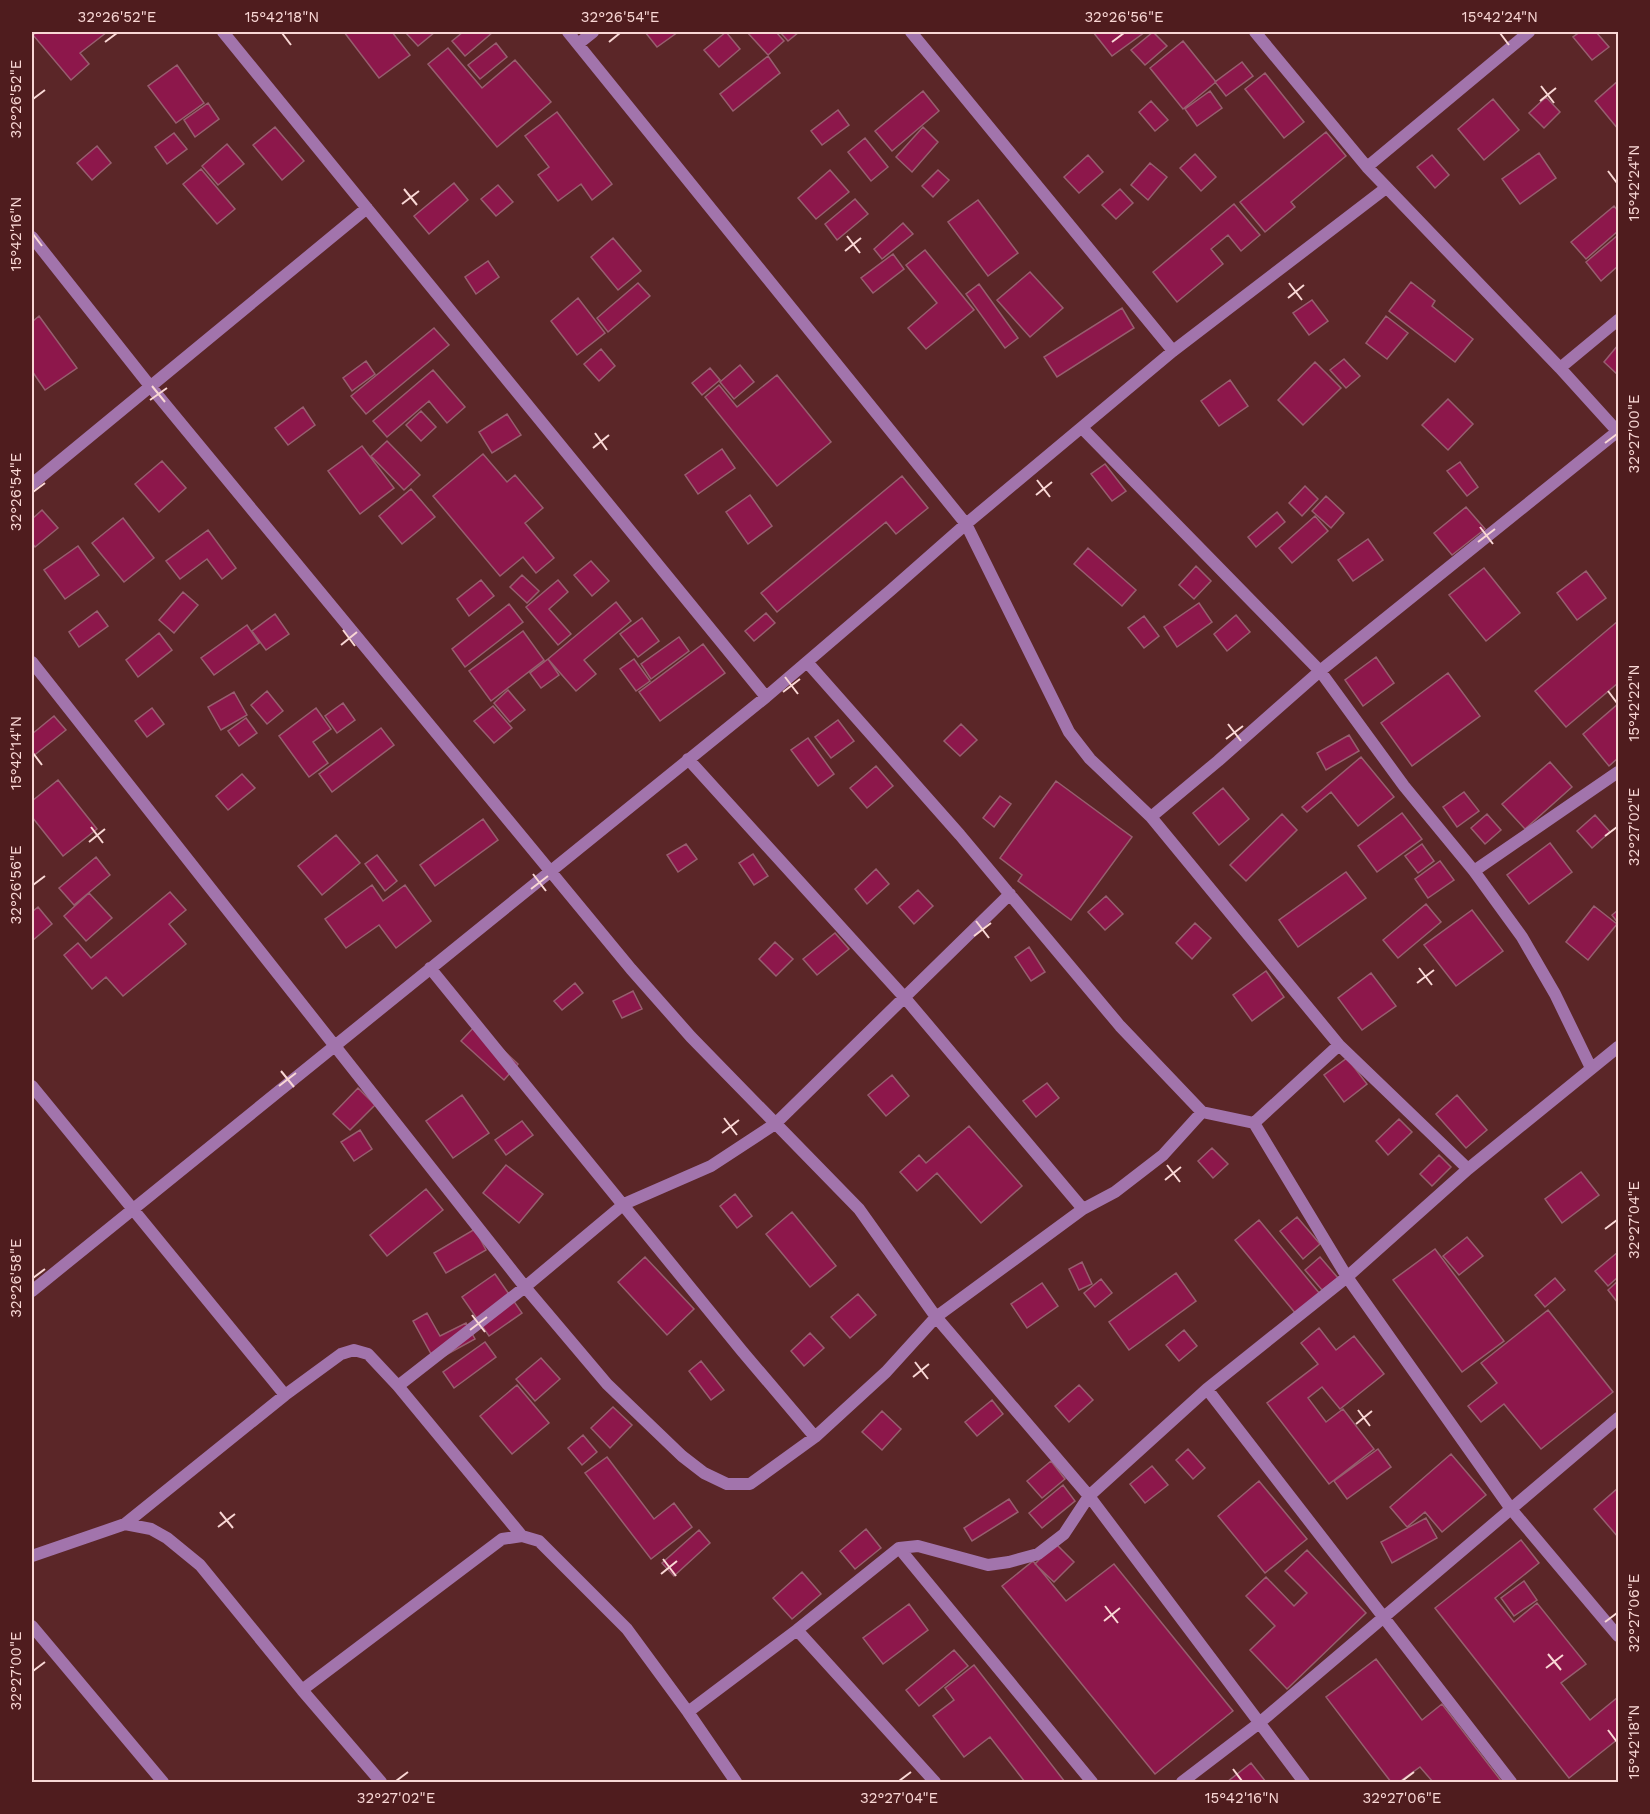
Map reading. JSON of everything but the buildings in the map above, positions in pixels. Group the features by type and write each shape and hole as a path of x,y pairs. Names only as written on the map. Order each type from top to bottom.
{"street":[{"path":"223,32 766,697"},
{"path":"568,32 966,524 1069,732 1090,759 1151,817 1338,1045 1468,1169"},
{"path":"578,44 593,32"},
{"path":"911,32 1173,351"},
{"path":"1151,817 1236,746 1320,671 1618,431 1386,188 1256,32"},
{"path":"1367,167 1529,32"},
{"path":"32,1291 766,697 966,524 1173,351 1386,188"},
{"path":"32,484 367,208"},
{"path":"32,237 150,386 631,969 691,1037 859,1209 936,1317 1089,1496 1258,1724 1304,1782"},
{"path":"1560,368 1618,320"},
{"path":"1083,428 1320,671 1404,786 1474,871 1522,937 1555,994 1591,1068"},
{"path":"32,662 525,1287 607,1384 682,1456 704,1473 727,1484 750,1484 815,1437 886,1372 936,1317 1083,1209 1115,1192 1163,1155 1202,1112"},
{"path":"807,662 1010,894 1120,1026 1202,1112 1254,1123 1347,1277 1511,1509 1618,1636"},
{"path":"688,759 905,998 1083,1209"},
{"path":"1474,871 1618,772"},
{"path":"398,1386 525,1287 624,1204 711,1166 775,1124 1010,894"},
{"path":"430,968 742,1351 815,1437"},
{"path":"1254,1123 1338,1045"},
{"path":"688,1712 899,1548 918,1546 988,1565 1038,1554 1064,1534 1089,1496 1207,1389 1347,1277 1468,1169 1618,1047"},
{"path":"32,1086 285,1395"},
{"path":"32,1556 125,1524 285,1395 341,1354 354,1350 368,1354 398,1386 522,1536"},
{"path":"1207,1389 1511,1782"},
{"path":"1182,1782 1258,1724 1618,1418"},
{"path":"125,1524 151,1529 167,1538 200,1566 381,1782"},
{"path":"302,1690 501,1539 522,1536 539,1541 627,1629 736,1782"},
{"path":"899,1548 1092,1782"},
{"path":"32,1626 163,1782"},
{"path":"797,1629 935,1782"}]}
